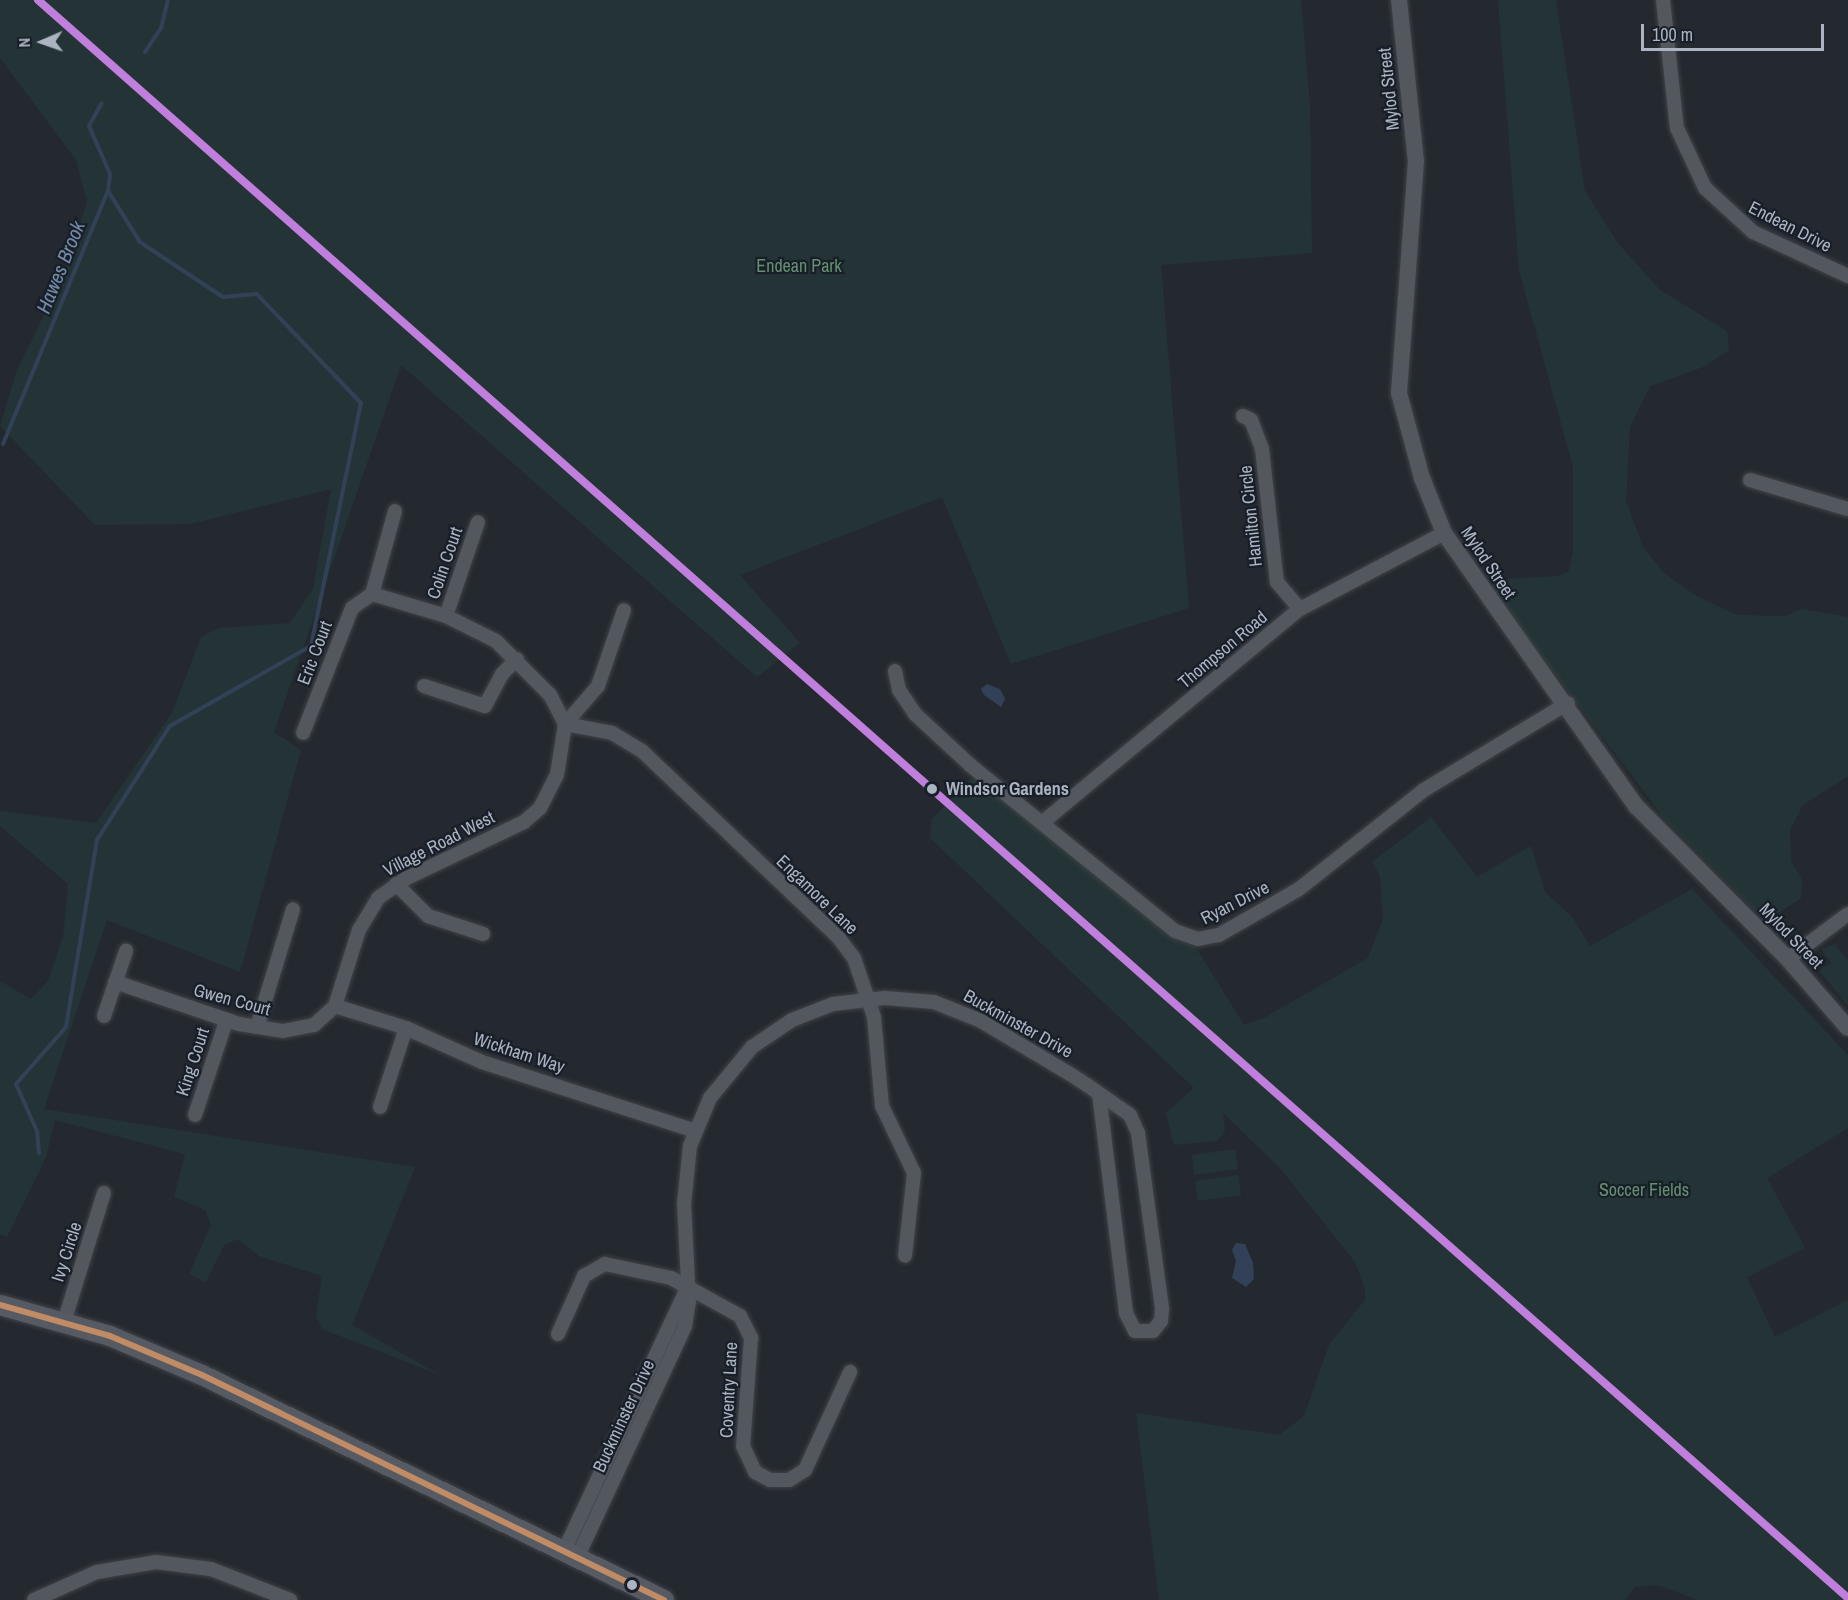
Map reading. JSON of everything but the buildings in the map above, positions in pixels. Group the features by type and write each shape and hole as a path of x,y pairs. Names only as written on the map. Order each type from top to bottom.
{"main road":[{"path":"0,1305 64,1322 202,1375 664,1600"}],"street":[{"name":"Mylod Street","path":"1399,0 1416,162 1399,393 1416,458 1444,533 1484,595 1568,703 1636,806 1788,959 1848,1028"},
{"name":"Endean Drive","path":"1664,0 1677,128 1705,188 1754,232 1848,276"},
{"name":"Hamilton Circle","path":"1244,417 1251,420 1262,449 1277,582 1300,609"},
{"path":"1750,480 1848,508"},
{"path":"395,511 372,594 446,616 488,636 517,659 557,704 565,724 598,686 624,610"},
{"name":"Colin Court","path":"446,616 478,522"},
{"name":"Thompson Road","path":"1043,822 1300,609 1444,533"},
{"name":"Eric Court","path":"303,734 352,608 372,594"},
{"path":"424,686 485,706 502,674 517,659"},
{"name":"Ryan Drive","path":"895,671 902,696 915,714 1175,931 1194,939 1211,938 1299,889 1424,790 1568,703"},
{"name":"Village Road West","path":"335,1006 364,918 396,884 532,816 552,788 565,724"},
{"name":"Engamore Lane","path":"565,724 612,733 642,751 838,937 860,971 869,999 882,1106 914,1173 905,1256"},
{"path":"396,884 429,916 483,934"},
{"path":"257,1027 293,909"},
{"path":"1788,959 1848,914"},
{"path":"104,1016 126,951"},
{"name":"Gwen Court","path":"116,982 226,1021 257,1027 304,1029 324,1019 335,1006"},
{"name":"Buckminster Drive","path":"570,1554 679,1340 688,1315 685,1183 695,1131 731,1068 765,1036 819,1008 869,999 926,1001 966,1014 1099,1094 1130,1115 1137,1126 1162,1309 1158,1327 1147,1332 1135,1330 1126,1313 1099,1094"},
{"name":"Wickham Way","path":"335,1006 406,1028 482,1062 695,1131"},
{"name":"King Court","path":"195,1115 226,1021"},
{"path":"380,1107 406,1028"},
{"name":"Ivy Circle","path":"64,1322 104,1193"},
{"path":"558,1334 577,1287 594,1268 629,1266 688,1286"},
{"name":"Coventry Lane","path":"688,1286 740,1316 750,1329 743,1446 749,1464 762,1477 789,1480 805,1470 850,1372"},
{"path":"34,1600 97,1572 156,1562 211,1569 290,1600"}],"green space":[{"name":"Endean Park","path":"0,0 1301,0 1310,104 1312,253 1161,265 1189,608 1011,664 942,497 740,575 800,643 757,677 401,365 274,732 301,750 240,972 107,920 44,1109 415,1167 352,1325 440,1375 322,1329 316,1316 322,1276 259,1256 238,1239 224,1245 206,1282 189,1274 211,1225 205,1210 174,1197 185,1154 55,1120 46,1157 7,1237 0,1234 0,981 31,999 48,981 63,937 68,884 0,826 0,811 96,823 172,713 201,637 219,628 290,623 313,589 331,489 190,524 95,525 0,426 17,370 66,270 87,201 76,160 0,58"},
{"path":"1498,0 1556,0 1585,191 1617,242 1660,290 1727,331 1729,350 1703,367 1650,386 1630,427 1626,501 1643,547 1664,573 1698,597 1737,615 1786,616 1801,609 1848,617 1848,776 1803,805 1790,830 1791,861 1802,880 1801,898 1766,922 1667,822 1495,595 1492,583 1505,579 1559,576 1569,571 1573,552 1573,467 1519,270"},
{"name":"Soccer Fields","path":"973,777 1146,916 1195,946 1244,1025 1264,1018 1368,958 1383,919 1380,876 1372,862 1431,817 1477,877 1531,846 1545,892 1572,917 1590,946 1692,889 1848,1055 1848,1128 1767,1178 1805,1248 1747,1277 1775,1337 1848,1300 1848,1600 1698,1600 1658,1585 1635,1587 1625,1600 1159,1600 1136,1413 1279,1435 1304,1416 1329,1345 1365,1300 1365,1288 1355,1262 1280,1168 1223,1113 1225,1130 1217,1141 1174,1145 1166,1113 1194,1088 930,838 931,820"},
{"path":"1835,944 1848,961 1848,1006 1819,971 1831,963 1821,949"},
{"path":"1235,1149 1238,1169 1194,1175 1192,1155"},
{"path":"1238,1175 1241,1195 1198,1201 1195,1181"}],"water":[{"path":"987,684 1000,689 1005,699 1001,707 984,695 981,689"},
{"path":"1236,1243 1245,1244 1253,1263 1254,1279 1246,1287 1232,1278 1236,1261 1232,1250"}],"waterway":[{"name":"Hawes Brook","path":"145,52 161,28 168,0"},
{"name":"Hawes Brook","path":"3,444 108,191 110,174 89,126 102,103"},
{"path":"39,1153 37,1131 16,1084 66,1027 97,840 170,726 311,646 361,403 257,294 223,297 140,242 108,191"}],"transit line":[{"path":"38,0 1848,1598"},
{"path":"0,1305 110,1336 202,1375 664,1600"}],"place":[{"name":"Windsor Gardens","path":"932,789"}]}
